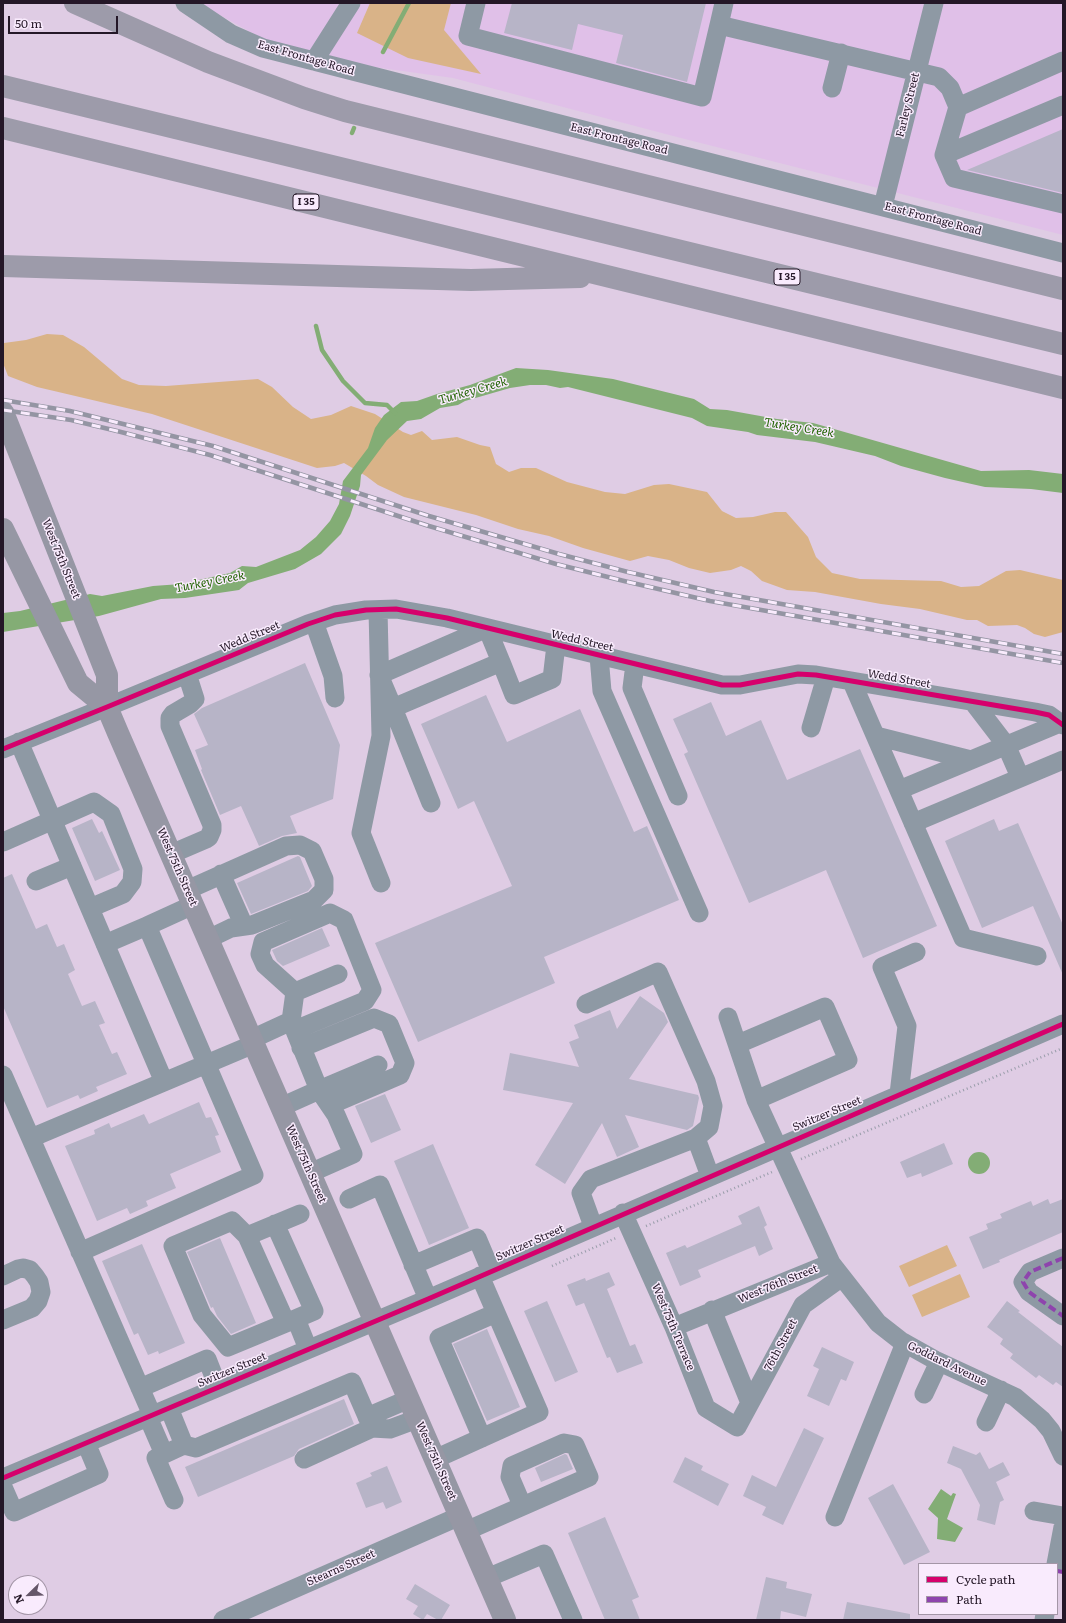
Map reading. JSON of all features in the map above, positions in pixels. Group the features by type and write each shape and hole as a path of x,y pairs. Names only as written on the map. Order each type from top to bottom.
{"highway":[{"path":"75,3 208,62 304,98 345,111 1063,289"},
{"name":"I 35","path":"3,86 1063,344"},
{"name":"I 35","path":"3,128 1063,388"},
{"path":"3,281 13,266 471,280 608,276"}],"main road":[{"name":"West 75th Street","path":"3,412 107,674 108,707 505,1620"},
{"name":"West 75th Street","path":"3,529 78,683 108,707"}],"street":[{"name":"East Frontage Road","path":"185,3 231,34 263,48 1063,253"},
{"path":"476,3 468,36 702,97 724,3"},
{"name":"Farley Street","path":"883,206 934,3"},
{"path":"314,61 348,4"},
{"path":"719,25 939,77 950,88 958,106 944,155 954,178 1063,204"},
{"path":"832,88 841,53"},
{"path":"958,106 1063,61"},
{"path":"944,155 1063,105"},
{"name":"Wedd Street","path":"11,745 108,707 314,622 335,615 366,610 396,609 486,628 722,684 740,685 798,674 826,677 1049,715 1062,724"},
{"path":"378,610 381,736 361,833 381,883"},
{"path":"314,622 334,676 335,698"},
{"path":"380,675 486,628 514,695 552,679 556,645"},
{"path":"600,656 602,691 699,913"},
{"path":"393,708 501,662"},
{"path":"635,664 632,688 678,796"},
{"path":"172,854 206,839 209,837 212,830 212,825 170,726 170,718 173,714 190,704 195,699 187,674"},
{"path":"380,675 432,803"},
{"path":"811,728 826,677"},
{"path":"852,682 963,938 1037,956"},
{"path":"973,702 1006,745 1020,777"},
{"path":"899,790 1006,745 1062,724"},
{"path":"876,736 971,760"},
{"path":"11,745 52,821 164,1082"},
{"path":"913,823 1063,760"},
{"path":"3,842 94,802 111,814 134,869 132,882 123,894 90,908"},
{"path":"105,944 147,926 221,874 286,846 300,845 312,851 324,878 324,890 314,900 252,925 231,928 208,938"},
{"path":"36,881 72,866"},
{"path":"221,874 244,926"},
{"path":"31,1138 207,1064 253,1041 365,1001 372,990 344,920 330,913 263,942 260,954 265,965 296,992"},
{"path":"80,1252 254,1175 147,926"},
{"path":"899,1094 907,1026 882,967 916,952"},
{"path":"586,1004 658,972 706,1082 713,1106 710,1127 696,1138 591,1178 580,1193 593,1226"},
{"path":"296,992 338,974"},
{"path":"296,992 293,1026 319,1090 336,1115 354,1154 310,1173"},
{"path":"738,1044 825,1007 848,1060 756,1100"},
{"name":"West 76th Street","path":"674,1327 712,1310 836,1270 756,1100 728,1017"},
{"path":"301,1048 374,1018 389,1024 405,1063 400,1075 330,1105"},
{"name":"Switzer Street","path":"3,1478 428,1299 593,1226 1063,1024"},
{"path":"281,1107 378,1065"},
{"path":"3,1075 140,1388 156,1413 184,1445 196,1448 352,1382 370,1423 390,1429 417,1419"},
{"path":"696,1138 710,1176"},
{"path":"349,1199 380,1185 428,1299"},
{"name":"West 75th Terrace","path":"624,1213 674,1327 706,1408 737,1427"},
{"path":"247,1236 300,1214"},
{"path":"276,1224 314,1312 291,1321 228,1347 202,1315 173,1246 232,1221 247,1236 291,1321 308,1349"},
{"path":"413,1265 477,1238 496,1314 539,1412 435,1459"},
{"path":"1063,1258 1030,1272 1023,1282 1029,1292 1063,1316"},
{"path":"3,1276 18,1269 23,1268 30,1270 39,1282 40,1292 38,1301 32,1308 3,1320"},
{"name":"Goddard Avenue","path":"836,1270 878,1323 905,1343 939,1362 1015,1396 1059,1434 1063,1456"},
{"name":"76th Street","path":"737,1427 803,1305 836,1270"},
{"path":"712,1310 750,1403"},
{"path":"482,1438 439,1338 496,1314"},
{"path":"836,1517 905,1343"},
{"path":"140,1388 207,1359 218,1387"},
{"path":"924,1394 939,1362"},
{"path":"986,1422 1001,1390"},
{"path":"304,1458 370,1423 409,1399"},
{"path":"156,1413 164,1454"},
{"path":"3,1487 14,1512 99,1474 86,1443"},
{"name":"Stearns Street","path":"223,1620 463,1524 522,1505 589,1477 576,1445 564,1443 512,1466 510,1478 522,1505"},
{"path":"174,1500 156,1458 184,1445"},
{"path":"1034,1511 1063,1516"},
{"path":"1056,1563 1063,1527"},
{"path":"487,1578 544,1554 573,1620"}],"path":[{"path":"797,1161 1063,1048"},
{"path":"642,1227 773,1172"},
{"path":"552,1266 621,1236"}],"shaded area":[{"path":"198,3 1063,3 1063,235 677,137 453,78 294,56"},
{"path":"370,3 451,3 444,30 481,74 408,58 357,33"},
{"path":"47,334 63,335 84,347 122,379 139,385 166,386 258,379 272,387 293,407 311,419 331,415 351,406 375,414 403,432 411,435 422,431 432,440 457,437 490,447 496,464 509,472 521,468 536,468 567,482 605,492 625,494 654,485 669,484 707,492 722,511 736,518 753,517 775,512 786,512 808,537 816,557 832,573 860,579 941,581 961,587 979,586 1006,571 1020,570 1063,580 1063,632 1045,637 1034,634 1017,625 988,626 977,620 967,620 920,609 881,604 815,592 787,590 762,581 751,571 741,566 731,570 710,573 689,568 669,560 648,556 630,561 583,548 549,536 518,529 476,515 404,497 378,485 344,463 335,466 317,468 152,414 37,387 8,376 3,363 4,343 26,340"},
{"path":"947,1245 957,1266 909,1287 899,1266"},
{"path":"960,1274 970,1297 922,1317 912,1295"}],"water":[{"name":"Turkey Creek","path":"516,368 548,370 613,379 694,399 710,409 727,410 777,419 813,423 981,471 1029,470 1063,474 1063,493 1031,489 985,487 901,466 875,456 815,442 757,435 748,432 707,426 692,418 568,387 560,388 546,385 530,385 510,388 465,401 458,405 440,408 421,419 407,421 387,440 361,475 360,486 350,516 341,534 321,554 295,569 248,583 239,590 185,598 161,599 99,616 3,632 3,613 20,611 90,594 102,596 153,586 181,584 230,573 242,566 256,567 300,550 316,537 330,521 339,504 343,481 368,448 375,428 384,415 401,402 417,401 470,385"},
{"path":"979,1152 987,1155 990,1163 987,1171 979,1174 971,1171 968,1163 971,1155"},
{"path":"941,1489 951,1496 953,1493 956,1494 947,1519 963,1528 955,1542 937,1539 938,1518 928,1509"}],"building":[{"path":"512,3 706,3 687,82 616,63 623,35 578,24 572,50 504,33"},
{"path":"1063,129 1063,193 967,170"},
{"path":"305,663 340,745 333,799 290,816 297,833 282,836 259,846 241,806 220,815 201,770 202,769 195,750 208,745 194,714 202,708"},
{"path":"486,695 507,742 580,709 634,832 647,826 679,900 544,957 555,983 418,1042 375,943 512,886 474,801 458,809 421,724"},
{"path":"711,702 726,736 761,720 787,780 860,749 937,926 863,958 826,870 749,903 684,754 688,752 673,719"},
{"path":"92,819 99,833 102,831 120,870 95,881 72,828"},
{"path":"994,819 999,831 1018,823 1063,925 1063,975 1033,906 982,928 945,841"},
{"path":"298,856 300,857 312,886 308,891 251,914 237,883"},
{"path":"12,874 36,929 47,924 57,947 64,944 75,970 68,974 82,1006 95,1001 105,1023 99,1025 112,1054 117,1052 127,1074 96,1087 98,1091 80,1099 78,1095 47,1108 3,1006 3,878"},
{"path":"322,928 330,946 283,966 277,961 272,950"},
{"path":"640,996 664,1013 668,1022 629,1079 698,1095 699,1098 693,1126 687,1130 625,1115 639,1147 617,1157 602,1123 565,1184 535,1165 573,1103 503,1090 510,1053 579,1067 569,1042 579,1038 574,1025 610,1010 617,1029"},
{"path":"385,1094 401,1130 371,1143 355,1106"},
{"path":"199,1102 206,1118 211,1117 219,1135 215,1136 221,1152 170,1174 176,1188 146,1201 148,1206 130,1214 127,1208 97,1221 65,1146 95,1134 94,1130 109,1123 111,1128 144,1114 149,1124"},
{"path":"944,1143 953,1164 922,1177 921,1173 907,1178 900,1162"},
{"path":"433,1144 469,1228 429,1245 394,1161"},
{"path":"1048,1199 1050,1204 1063,1199 1063,1232 999,1260 1000,1262 983,1269 969,1237 988,1229 986,1224 1002,1218 1000,1214 1031,1201 1033,1206"},
{"path":"759,1206 767,1225 764,1227 773,1249 759,1256 755,1246 698,1270 701,1277 680,1286 666,1253 685,1245 687,1248 742,1224 738,1216"},
{"path":"220,1238 256,1323 231,1334 217,1316 213,1307 211,1308 187,1252"},
{"path":"142,1244 185,1343 159,1354 158,1351 148,1355 138,1333 134,1335 102,1261"},
{"path":"609,1272 615,1285 607,1289 630,1346 635,1344 643,1363 617,1373 610,1357 607,1358 584,1303 576,1306 567,1285 585,1278 586,1281"},
{"path":"547,1301 578,1372 555,1382 524,1311"},
{"path":"1007,1301 1020,1311 1018,1312 1063,1347 1063,1387 1056,1382 1053,1385 1039,1375 1036,1378 1010,1358 1013,1354 1000,1344 1003,1339 987,1327"},
{"path":"487,1329 520,1407 487,1421 453,1344"},
{"path":"822,1347 854,1362 846,1381 841,1379 829,1406 807,1396 819,1369 813,1366"},
{"path":"344,1399 354,1424 299,1449 294,1456 198,1497 185,1467"},
{"path":"804,1428 824,1438 783,1525 762,1515 766,1507 743,1496 752,1475 776,1487"},
{"path":"953,1446 976,1455 980,1452 989,1469 1003,1462 1010,1475 996,1482 1004,1500 1000,1502 995,1525 977,1520 980,1505 961,1469 947,1463"},
{"path":"565,1454 567,1455 573,1469 541,1482 535,1468"},
{"path":"685,1457 703,1466 701,1470 729,1484 718,1506 673,1482"},
{"path":"387,1466 402,1502 386,1509 383,1502 366,1508 356,1483 372,1476 370,1473"},
{"path":"893,1484 930,1552 904,1565 868,1498"},
{"path":"605,1517 639,1597 632,1600 640,1620 605,1620 568,1533"},
{"path":"766,1577 787,1582 786,1588 812,1594 806,1617 781,1611 780,1620 756,1620"},
{"path":"415,1584 450,1605 441,1620 427,1614 423,1620 413,1614 418,1606 406,1599"},
{"path":"847,1602 910,1614 910,1620 843,1620"}],"waterway":[{"path":"383,52 409,3"},
{"path":"352,133 354,128"},
{"path":"316,326 322,350 343,381 365,403 387,405 395,413"}],"railway":[{"path":"3,400 70,411 213,446 429,516 559,554 628,572 714,592 1063,654"},
{"path":"3,410 71,420 210,455 429,526 556,564 624,581 710,601 1063,663"}],"marked path":[{"path":"1063,1258 1030,1272 1023,1282 1029,1292 1063,1316"},
{"path":"1058,1571 1063,1572"}],"cycle path":[{"path":"3,749 308,624 335,615 366,610 396,609 447,618 722,685 740,685 798,674 816,675 1035,712 1049,715 1063,725"},
{"path":"3,1478 428,1299 1063,1024"}]}
